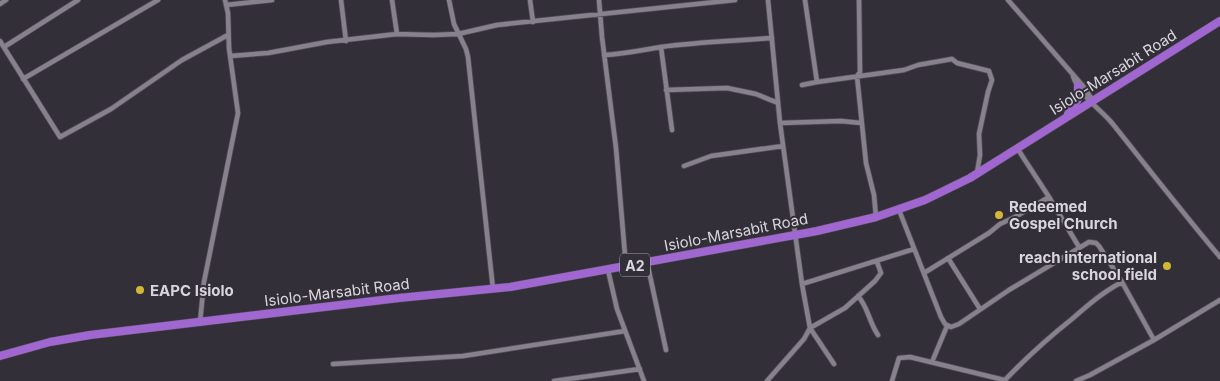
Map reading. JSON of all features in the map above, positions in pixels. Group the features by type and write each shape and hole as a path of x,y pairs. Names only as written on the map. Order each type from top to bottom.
{"highway":[{"name":"Isiolo-Marsabit Road","path":"0,356 23,348 69,339 200,322 510,288 794,235 876,217 925,200 977,173 1220,21"},
{"path":"1065,117 1078,98 1078,86"}],"street":[{"path":"0,4 6,0"},
{"path":"4,47 78,0"},
{"path":"23,79 158,0"},
{"path":"200,322 204,282 238,113 230,56 228,13 225,2 272,0"},
{"path":"341,0 346,41"},
{"path":"392,0 397,34"},
{"path":"449,0 452,19 468,57 493,289"},
{"path":"530,0 533,22"},
{"path":"599,0 616,148 626,267"},
{"path":"230,56 268,53 327,42 397,34 458,34 497,25 735,0"},
{"path":"768,0 780,123 802,284 810,328 834,364"},
{"path":"805,0 817,82"},
{"path":"859,0 860,72 857,76 861,123 876,217"},
{"path":"1008,0 1073,76 1220,257"},
{"path":"0,41 60,136 111,109 182,60 228,35"},
{"path":"604,55 628,54 661,47 772,38"},
{"path":"661,47 672,130"},
{"path":"802,86 817,82 904,70 918,65 952,59 957,63 989,71 992,80 979,134 980,155 977,173"},
{"path":"1073,76 1078,86 1093,102"},
{"path":"666,90 727,88 756,94 778,103"},
{"path":"780,123 841,121 861,123"},
{"path":"684,166 711,156 783,146"},
{"path":"1017,148 1050,197 1079,247"},
{"path":"924,274 1000,224 1050,197"},
{"path":"899,210 941,317 947,326"},
{"path":"947,326 951,327 959,324 1089,242 1096,243 1122,282 1154,340"},
{"path":"802,284 914,249"},
{"path":"948,258 980,309"},
{"path":"647,262 666,350"},
{"path":"767,381 804,339 810,328 845,308 881,275 877,262"},
{"path":"608,270 617,310 644,381"},
{"path":"892,381 901,357 910,357 1004,381 1033,352 1086,307 1108,289 1122,282"},
{"path":"858,296 864,304 872,325 878,334"},
{"path":"1076,381 1154,340 1220,300"},
{"path":"932,362 947,326"},
{"path":"332,364 463,356 625,331"},
{"path":"554,381 640,369"}],"place":[{"name":"Redeemed Gospel Church","path":"999,215"},
{"name":"reach international school field","path":"1167,266"},
{"name":"EAPC Isiolo","path":"140,290"}]}
